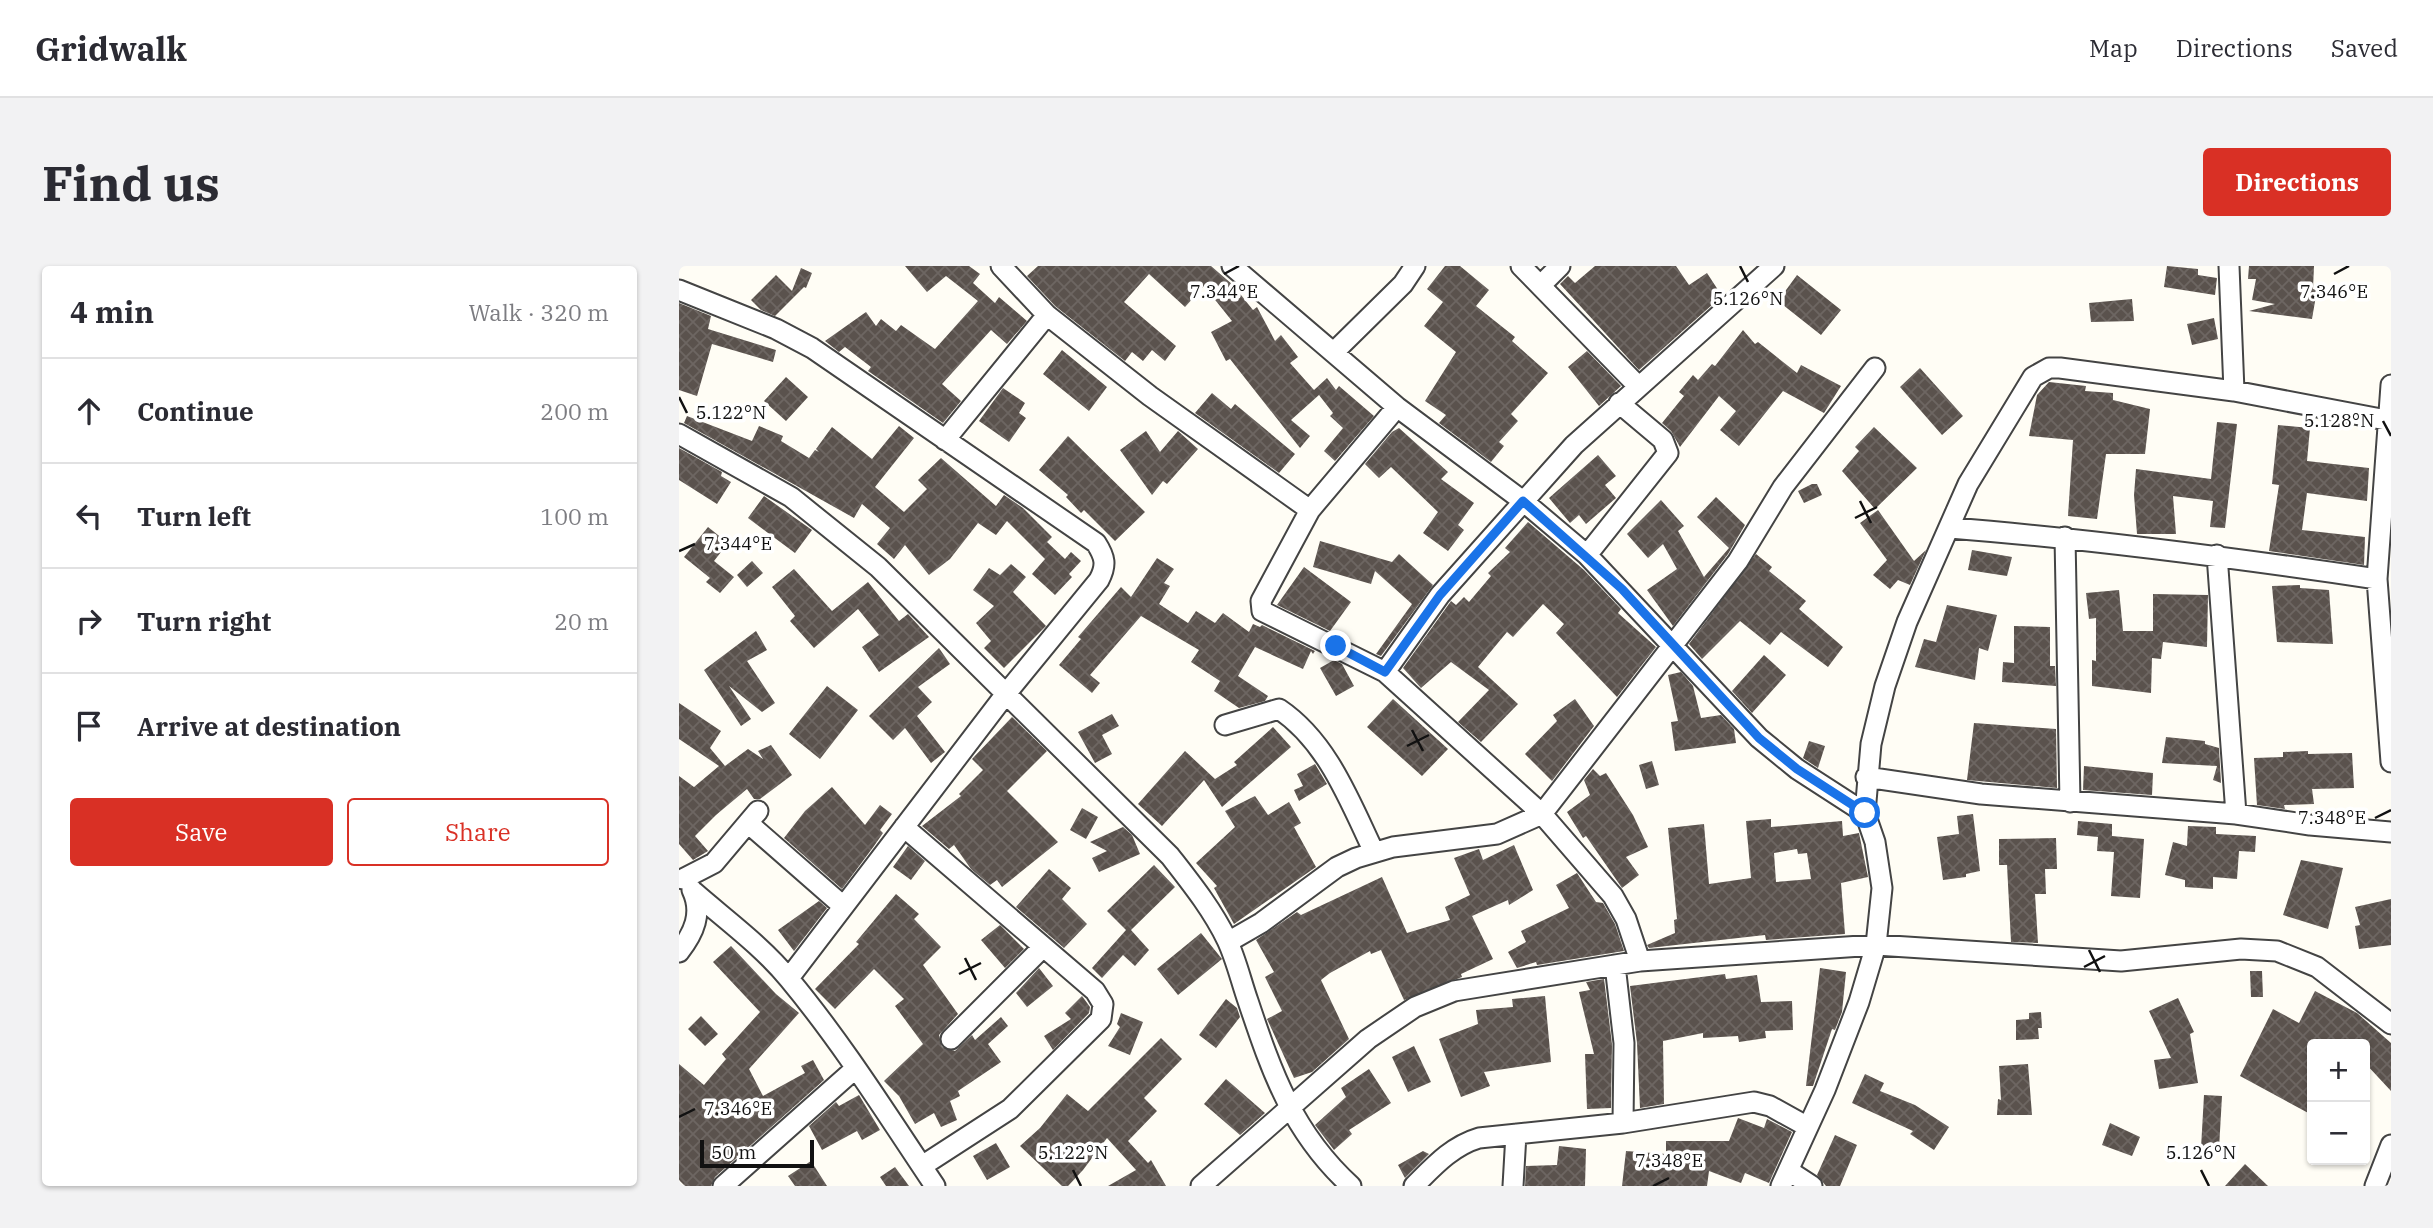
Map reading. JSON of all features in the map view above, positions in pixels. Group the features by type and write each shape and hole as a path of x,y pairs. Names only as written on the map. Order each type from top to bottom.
{"street":[{"path":"1001,266 1047,316 1150,396 1310,510"},
{"path":"1232,266 1397,407 1523,501 1587,555 1759,738 1797,769 1865,813"},
{"path":"1334,352 1403,284 1415,266"},
{"path":"1521,266 1638,386"},
{"path":"1541,285 1560,266"},
{"path":"1385,672 1440,595 1574,445 1775,266"},
{"path":"2229,266 2234,391"},
{"path":"679,290 776,329 812,348 1096,543 1104,555 1106,567 1099,580 1005,695 789,978"},
{"path":"945,440 1047,316"},
{"path":"1228,942 1261,923 1337,867 1374,852 1497,834 1542,814 1738,561 1783,487 1875,368"},
{"path":"1812,1186 1785,1178 1859,1002 1876,945 1882,888 1875,842 1865,813 1866,777 1885,686 1906,622 1968,484 2026,386 2041,372 2060,368 2234,391 2391,421"},
{"path":"2391,385 2391,421 2377,579 2391,762"},
{"path":"1587,555 1668,453 1663,440 1619,403"},
{"path":"1397,407 1310,510 1261,601 1262,611 1385,672 1542,814 1613,895 1626,919 1640,961"},
{"path":"679,434 791,497 878,567 1170,856 1205,901 1228,942 1268,1063 1289,1109 1308,1138 1350,1186"},
{"path":"1950,528 2066,537 2217,555 2377,579"},
{"path":"2066,537 2070,802"},
{"path":"2217,555 2236,814"},
{"path":"1225,725 1269,710 1279,709 1290,716 1322,753 1338,778 1374,852"},
{"path":"1866,777 1981,794 2236,814 2310,825 2391,832"},
{"path":"685,882 715,863 753,817 843,906"},
{"path":"904,827 1100,996 1103,1004 1101,1019 1010,1109 922,1166"},
{"path":"679,952 691,937 698,916 685,882"},
{"path":"685,882 762,950 789,978 856,1068 935,1186"},
{"path":"1201,1186 1368,1039 1415,1007 1454,991 1640,961 1876,945 2121,961 2241,949 2277,951 2317,967 2391,1024"},
{"path":"951,1039 1043,947"},
{"path":"1615,965 1624,1043 1623,1123"},
{"path":"723,1186 856,1068"},
{"path":"1414,1186 1439,1160 1464,1142 1516,1134 1623,1123 1754,1102 1770,1106 1808,1127"},
{"path":"1513,1186 1516,1134"},
{"path":"2375,1186 2391,1145"}],"building":[{"path":"905,266 969,266 980,274 973,283 995,303 999,297 1027,321 1007,344 991,330 942,384 961,401 943,423 868,371 871,367 845,347 839,352 825,341 866,312 876,326 881,319 896,331 901,325 935,349 978,301 946,276 927,292"},
{"path":"1038,266 1211,266 1233,285 1253,310 1257,307 1275,341 1281,335 1298,357 1290,363 1314,390 1327,378 1336,390 1339,386 1374,416 1335,461 1324,451 1343,428 1330,416 1333,413 1319,395 1291,420 1310,436 1300,448 1230,359 1226,361 1211,332 1232,321 1204,286 1185,307 1149,274 1124,302 1176,346 1165,361 1152,350 1143,361 1132,352 1125,361 1055,306 1027,276"},
{"path":"1445,266 1460,266 1489,290 1476,306 1515,337 1512,341 1548,373 1511,414 1518,421 1499,442 1504,446 1491,462 1439,423 1446,415 1425,401 1456,352 1424,326 1443,302 1427,289"},
{"path":"1595,266 1676,266 1689,285 1707,273 1722,296 1639,370 1560,284 1568,276 1575,283"},
{"path":"2167,266 2198,269 2198,275 2217,278 2215,295 2164,287"},
{"path":"2249,266 2314,266 2313,289 2317,290 2312,319 2249,311 2275,304 2252,300 2256,279 2248,279"},
{"path":"801,268 812,273 806,288 775,316 761,310 751,300 776,275 792,291"},
{"path":"1797,275 1841,310 1821,335 1778,301"},
{"path":"2132,299 2134,321 2091,322 2089,303"},
{"path":"679,303 711,316 708,329 776,350 773,362 712,344 697,396 679,390"},
{"path":"2214,318 2218,339 2192,345 2187,324"},
{"path":"1743,330 1755,344 1758,342 1797,373 1801,365 1841,386 1824,413 1783,391 1739,446 1720,430 1736,411 1719,396 1680,447 1671,431 1662,423 1684,396 1679,392 1693,375 1698,380 1712,364 1715,366"},
{"path":"1062,350 1107,387 1089,411 1043,374"},
{"path":"1587,351 1621,386 1599,406 1568,367"},
{"path":"1920,368 1963,416 1942,435 1900,387"},
{"path":"786,377 808,397 786,421 764,401"},
{"path":"2049,382 2086,386 2085,391 2113,393 2113,400 2150,409 2145,454 2106,454 2097,519 2068,516 2073,440 2029,436 2037,395"},
{"path":"1003,388 1025,403 1019,413 1026,418 1009,442 979,421"},
{"path":"1212,393 1231,409 1235,404 1295,454 1279,473 1195,413"},
{"path":"687,416 752,441 759,426 783,436 781,441 809,458 815,450 819,452 816,449 832,427 872,459 899,426 914,438 875,487 904,512 927,489 918,480 941,458 996,506 1004,495 1023,508 1052,537 1047,542 1065,559 1071,552 1081,561 1069,574 1072,577 1055,595 1032,574 1045,559 1007,521 996,535 978,523 950,559 929,575 905,545 894,559 877,544 890,528 862,504 854,518 684,423"},
{"path":"2217,422 2237,424 2225,528 2210,527 2213,501 2173,496 2176,534 2137,534 2134,495 2136,469 2211,479"},
{"path":"2278,425 2310,428 2307,461 2369,468 2367,501 2307,493 2302,530 2365,537 2364,565 2269,551 2279,485 2272,484"},
{"path":"1874,427 1917,468 1875,509 1842,471 1859,451 1855,447"},
{"path":"1399,428 1448,472 1441,479 1474,503 1458,525 1464,530 1448,551 1423,533 1438,512 1391,467 1379,478 1365,464 1392,432"},
{"path":"1146,431 1160,452 1178,431 1198,449 1167,484 1163,481 1152,495 1120,450"},
{"path":"1068,436 1145,512 1115,541 1084,510 1081,513 1066,497 1068,495 1039,470"},
{"path":"679,448 722,472 721,476 731,482 717,504 679,480"},
{"path":"1598,455 1616,476 1605,485 1616,498 1586,524 1579,515 1570,523 1549,498"},
{"path":"1817,484 1822,495 1804,503 1798,491"},
{"path":"764,496 812,530 795,553 748,518"},
{"path":"1716,497 1745,525 1728,554 1673,626 1647,590 1677,569 1663,544 1648,558 1627,534 1661,500 1684,526 1678,531 1704,577 1729,548 1697,517"},
{"path":"1878,510 1914,561 1926,550 1910,585 1898,580 1890,589 1873,575 1887,560 1860,523"},
{"path":"1528,522 1584,570 1621,609 1618,613 1656,647 1617,697 1556,633 1564,624 1543,604 1513,637 1507,632 1478,667 1518,704 1481,742 1458,722 1489,690 1451,662 1421,688 1403,668 1451,601 1456,605 1464,597 1469,602 1491,576 1488,573 1510,552 1505,548"},
{"path":"708,527 728,543 714,561 734,577 720,593 706,582 710,578 684,557"},
{"path":"1320,541 1392,562 1399,554 1433,585 1381,656 1376,654 1412,604 1375,571 1371,584 1313,567"},
{"path":"1972,550 2012,557 2007,576 1968,570"},
{"path":"1756,554 1772,567 1769,571 1806,601 1799,609 1843,647 1828,667 1781,632 1770,645 1740,621 1702,659 1689,644"},
{"path":"1157,558 1174,569 1164,583 1170,586 1159,604 1188,623 1196,611 1215,623 1223,613 1249,632 1253,624 1260,627 1262,625 1315,651 1313,654 1311,651 1303,669 1255,647 1238,676 1268,696 1265,701 1239,708 1214,691 1220,681 1191,662 1199,650 1141,616 1090,675 1100,683 1092,693 1059,665 1081,639 1078,637 1121,587 1131,597"},
{"path":"752,561 763,573 747,587 737,575"},
{"path":"1011,564 1026,577 1013,592 1046,626 1004,668 984,648 991,641 976,623 994,606 973,590 989,568 1000,575"},
{"path":"1304,567 1351,602 1330,631 1277,605"},
{"path":"794,569 832,611 868,582 899,621 908,614 929,637 879,672 862,647 879,635 858,609 814,648 790,621 795,616 772,587"},
{"path":"2300,585 2300,588 2329,590 2333,644 2277,642 2272,586"},
{"path":"2119,590 2123,631 2153,631 2153,594 2208,595 2207,647 2163,642 2161,659 2152,658 2151,693 2092,686 2092,660 2096,661 2096,618 2089,619 2086,593"},
{"path":"1947,605 1997,615 1988,651 1979,648 1975,680 1915,667 1924,639 1936,642"},
{"path":"2014,626 2050,627 2050,666 2055,666 2056,686 2002,682 2003,662 2014,663"},
{"path":"756,631 767,650 747,661 775,703 762,712 729,686 751,719 741,726 704,670"},
{"path":"939,648 950,664 918,687 932,702 917,716 945,752 931,763 905,728 893,740 869,716"},
{"path":"1764,655 1786,675 1752,713 1732,691"},
{"path":"1334,660 1342,664 1354,686 1336,696 1320,668"},
{"path":"1681,672 1693,686 1701,718 1721,715 1734,729 1736,743 1675,751 1671,722 1678,721 1668,675"},
{"path":"827,686 858,710 820,759 789,734"},
{"path":"1393,699 1448,749 1422,776 1367,727"},
{"path":"1575,699 1594,726 1552,781 1525,754 1557,721 1553,715"},
{"path":"679,703 721,731 710,748 725,766 748,749 763,759 758,751 771,745 792,775 760,799 754,799 747,789 716,815 695,836 708,851 693,860 679,844 679,776 694,787 719,766 679,739"},
{"path":"1112,714 1119,726 1102,735 1112,754 1095,763 1078,732"},
{"path":"1012,717 1047,751 1007,791 1058,842 1002,887 997,880 990,885 971,869 954,845 949,849 922,826 961,796 959,794 983,770 972,759"},
{"path":"1974,723 2056,729 2057,788 1967,780"},
{"path":"1273,727 1291,747 1222,807 1204,780 1162,826 1138,804 1185,751 1215,779 1237,765 1234,762"},
{"path":"2166,737 2205,741 2205,744 2219,748 2221,783 2213,780 2217,766 2162,763"},
{"path":"1809,741 1825,746 1818,768 1803,758"},
{"path":"2308,751 2308,754 2352,753 2354,788 2312,789 2314,804 2284,805 2285,809 2257,805 2254,758 2283,757 2283,752"},
{"path":"1652,761 1659,785 1646,789 1639,765"},
{"path":"1315,764 1327,784 1299,801 1294,790 1303,786 1297,774"},
{"path":"2084,766 2153,773 2152,795 2083,790"},
{"path":"1593,769 1600,776 1606,773 1633,815 1648,847 1626,857 1639,875 1622,888 1586,836 1583,838 1567,812 1590,795 1584,780"},
{"path":"832,787 865,825 880,805 892,814 880,830 883,833 842,889 784,838 805,811"},
{"path":"1255,796 1268,815 1289,802 1301,823 1294,827 1316,867 1234,924 1214,888 1217,886 1196,863 1235,827 1225,811"},
{"path":"1082,808 1098,817 1086,839 1070,830"},
{"path":"1973,814 1980,871 1966,874 1966,877 1943,880 1937,837 1959,834 1957,816"},
{"path":"1771,819 1771,827 1842,821 1843,836 1859,833 1868,877 1841,883 1845,934 1766,940 1765,935 1649,948 1647,945 1675,933 1674,920 1677,919 1668,828 1704,824 1709,884 1751,878 1746,821","holes":["1797,849 1798,854 1807,853 1811,879 1776,882 1774,853"]},
{"path":"2078,821 2112,824 2112,836 2144,839 2140,898 2111,896 2114,852 2097,851 2098,837 2077,835"},
{"path":"2188,826 2216,827 2216,834 2256,836 2255,852 2239,851 2237,879 2213,877 2213,889 2185,887 2185,880 2165,875 2173,842 2187,846"},
{"path":"1123,827 1132,835 1140,854 1099,872 1092,858 1107,851 1090,842"},
{"path":"2056,838 2057,869 2045,869 2046,894 2035,894 2038,943 2011,942 2007,865 1999,865 1999,839"},
{"path":"1514,845 1533,890 1509,905 1508,900 1472,916 1493,959 1461,974 1462,977 1404,1000 1381,950 1371,954 1370,951 1330,973 1321,980 1349,1039 1312,1072 1294,1078 1267,1019 1282,1011 1265,977 1274,972 1256,940 1297,912 1301,915 1382,877 1407,933 1450,920 1445,907 1470,895 1454,858 1479,849 1483,860"},
{"path":"908,846 925,861 911,880 893,867"},
{"path":"2301,860 2343,868 2328,929 2283,915"},
{"path":"1154,865 1175,887 1131,930 1149,950 1135,966 1123,955 1102,978 1092,968 1126,930 1107,911"},
{"path":"1049,869 1071,888 1062,899 1087,924 1064,948 1016,907"},
{"path":"1577,873 1596,902 1603,903 1615,924 1624,951 1537,965 1536,962 1517,968 1508,952 1526,942 1521,931 1569,908 1556,885"},
{"path":"896,894 919,914 914,919 941,947 923,965 958,1014 939,1035 942,1047 955,1051 972,1035 975,1040 1001,1017 1008,1026 988,1044 1001,1062 958,1091 960,1096 950,1101 957,1120 941,1127 934,1113 915,1124 899,1096 884,1081 923,1044 895,1006 904,999 874,969 835,1009 815,989 859,944 856,942"},
{"path":"2391,899 2391,945 2359,949 2355,926 2360,925 2355,907"},
{"path":"819,901 827,908 794,951 778,930"},
{"path":"1000,925 1024,949 1005,968 981,940"},
{"path":"1201,933 1222,959 1178,995 1157,969"},
{"path":"731,946 776,994 799,1013 749,1069 763,1096 805,1073 801,1066 813,1060 824,1080 715,1177 711,1186 685,1186 679,1180 679,1064 704,1085 726,1059 722,1054 760,1012 713,962"},
{"path":"1039,968 1053,986 1027,1007 1016,993"},
{"path":"1820,968 1846,972 1842,1012 1835,1030 1832,1029 1813,1086 1806,1086"},
{"path":"2250,971 2262,971 2263,997 2251,997"},
{"path":"1725,974 1726,979 1757,975 1761,1002 1792,1001 1793,1030 1765,1031 1766,1038 1739,1042 1738,1036 1703,1038 1703,1033 1663,1041 1664,1104 1640,1108 1637,1043 1630,986"},
{"path":"1604,979 1612,1044 1611,1108 1587,1109 1585,1054 1594,1054 1579,992 1590,990 1586,982"},
{"path":"2315,991 2357,1013 2391,1043 2391,1091 2370,1068 2370,1039 2307,1039 2307,1112 2240,1076 2273,1009 2299,1023"},
{"path":"1082,996 1090,1007 1089,1013 1053,1050 1044,1036 1071,1019 1065,1013"},
{"path":"1545,996 1551,1062 1484,1072 1490,1086 1461,1097 1439,1039 1478,1024 1476,1010 1513,1007 1512,999"},
{"path":"2178,998 2194,1032 2190,1034 2198,1083 2159,1089 2154,1060 2171,1058 2149,1011"},
{"path":"1226,999 1237,1008 1240,1017 1216,1048 1199,1035"},
{"path":"2041,1012 2042,1028 2038,1028 2039,1039 2016,1040 2016,1020 2029,1019 2029,1013"},
{"path":"1121,1013 1143,1022 1130,1055 1108,1046 1120,1027 1117,1024"},
{"path":"701,1016 718,1034 705,1046 688,1029"},
{"path":"1161,1038 1182,1059 1144,1098 1157,1111 1128,1141 1148,1163 1151,1160 1166,1186 1108,1186 1136,1170 1107,1138 1068,1186 1062,1186 1020,1146 1040,1128 1067,1094 1088,1111"},
{"path":"1414,1046 1431,1082 1408,1092 1392,1057"},
{"path":"2028,1064 2032,1115 1997,1115 1998,1099 2001,1100 1999,1066"},
{"path":"1369,1069 1391,1103 1349,1130 1352,1134 1334,1150 1315,1125 1346,1097 1341,1088"},
{"path":"1865,1074 1884,1083 1880,1091 1915,1105 1949,1127 1934,1150 1910,1134 1913,1131 1852,1103"},
{"path":"1226,1079 1265,1113 1240,1135 1204,1104"},
{"path":"859,1095 880,1130 862,1140 857,1131 822,1150 809,1126 836,1102 839,1106"},
{"path":"2204,1095 2222,1096 2219,1149 2201,1148"},
{"path":"1738,1118 1764,1128 1767,1119 1792,1132 1769,1183 1745,1173 1741,1183 1709,1171 1707,1186 1622,1186 1626,1151 1666,1154 1666,1141 1729,1141"},
{"path":"2110,1123 2140,1137 2132,1156 2102,1145"},
{"path":"1835,1135 1857,1145 1840,1186 1826,1186 1817,1175"},
{"path":"996,1143 1010,1167 987,1180 973,1156"},
{"path":"1559,1146 1586,1149 1585,1186 1525,1186 1526,1166 1557,1165"},
{"path":"1423,1151 1429,1154 1405,1178 1398,1165"},
{"path":"811,1161 827,1186 795,1186 788,1176"},
{"path":"2245,1164 2268,1186 2225,1186"},
{"path":"895,1167 909,1186 886,1186 880,1177"}],"route":[{"path":"1336,646 1385,672 1440,595 1523,501 1587,555 1622,589 1759,738 1797,769 1865,813"}]}
